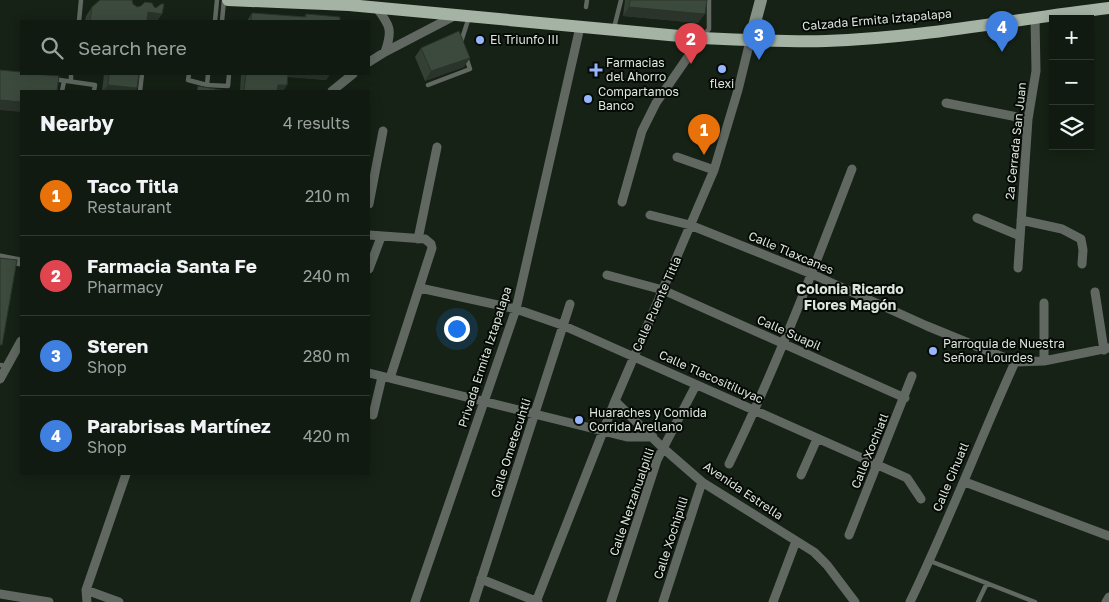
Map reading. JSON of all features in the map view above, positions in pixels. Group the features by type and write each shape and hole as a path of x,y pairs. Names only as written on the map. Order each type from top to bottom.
{"main road":[{"name":"Calzada Ermita Iztapalapa","path":"228,0 349,5 701,38 827,41 919,33 1109,8"},
{"path":"337,0 349,5"}],"street":[{"name":"Calle Puente Titla","path":"537,602 615,401 714,170 738,90 761,0"},
{"path":"376,8 387,20 389,26 389,40 385,52"},
{"path":"370,61 456,15"},
{"name":"2ª Cerrada San Juan","path":"1018,268 1028,119 1036,71 1035,17"},
{"name":"Privada Ermita Iztapalapa","path":"415,602 516,309 580,27"},
{"path":"622,202 642,131 656,103 701,38"},
{"path":"333,90 352,75"},
{"path":"946,103 1028,119"},
{"path":"370,199 383,131"},
{"path":"418,239 437,147"},
{"path":"677,156 714,170"},
{"path":"729,464 755,410 783,344 852,169"},
{"name":"Calle Tlaxcanes","path":"650,215 690,225 812,274 927,326 1015,362 1044,361 1106,349"},
{"path":"977,218 1020,236"},
{"path":"1020,220 1062,229 1081,239 1083,250 1082,264"},
{"path":"370,235 426,239 432,248 420,288 372,415"},
{"path":"370,267 380,237"},
{"path":"0,258 20,262"},
{"name":"Calle Suapil","path":"607,275 663,290 905,398"},
{"name":"Calle Tlacositiluyac","path":"420,288 516,309 562,325 907,478 921,499"},
{"path":"1095,292 1106,349"},
{"path":"1044,303 1044,361"},
{"name":"Calle Ometecuhtli","path":"474,602 570,304"},
{"path":"0,379 4,365 20,342"},
{"name":"Calle Cihuatl","path":"910,602 965,482 978,444 1015,362"},
{"path":"370,373 627,437 652,437"},
{"name":"Calle Xochiatl","path":"849,535 905,398 912,376"},
{"name":"Calle Netzahualpilli","path":"611,602 657,460 696,385"},
{"name":"Avenida Estrella","path":"615,401 663,448 702,482 814,552 827,565 855,602"},
{"path":"801,475 817,439"},
{"path":"87,602 86,590 126,475"},
{"name":"Calle Xochipilli","path":"663,602 702,482"},
{"path":"965,482 1109,536"},
{"path":"773,602 796,541"},
{"path":"481,579 537,602"},
{"path":"86,590 120,602"},
{"path":"0,594 49,602"},
{"path":"1106,602 1109,597"}],"lane":[{"path":"79,20 81,0"},
{"path":"215,20 217,0"},
{"path":"222,20 224,0"},
{"path":"586,7 587,0"},
{"path":"614,29 622,0"},
{"path":"701,38 709,29 709,0"},
{"path":"428,85 470,69 461,40 470,16"},
{"path":"70,81 72,75"},
{"path":"140,90 142,75"},
{"path":"189,75 188,80 206,85 228,86 229,75"},
{"path":"206,85 208,75"},
{"path":"46,78 95,85 94,90"},
{"path":"62,90 64,81"},
{"path":"930,561 1036,602"},
{"path":"978,602 986,582"}],"building":[{"path":"100,0 132,0 133,4 137,7 145,2 152,3 156,8 164,4 162,14 148,12 147,20 90,20 92,7"},
{"path":"630,0 707,0 705,14 629,7"},
{"path":"252,13 306,17 306,14 340,17 340,20 251,20"},
{"path":"459,31 470,58 431,71 421,48"},
{"path":"0,70 20,72 20,75 59,76 57,90 20,90 20,102 0,100"},
{"path":"109,75 139,75 137,88 108,85"},
{"path":"246,75 288,75 287,85 278,85 277,90 244,90"},
{"path":"198,86 221,90 197,90"},
{"path":"0,258 17,260 2,345 0,345"}],"place":[{"name":"El Triunfo III","path":"480,40"},
{"name":"Parabrisas Martínez","path":"1002,52"},
{"name":"Steren","path":"759,60"},
{"name":"Farmacia Santa Fe","path":"691,64"},
{"name":"flexi","path":"722,69"},
{"name":"Farmacias del Ahorro","path":"596,70"},
{"name":"Compartamos Banco","path":"588,99"},
{"name":"Taco Titla","path":"704,155"},
{"name":"Parroquia de Nuestra Señora Lourdes","path":"933,351"},
{"name":"Huaraches y Comida Corrida Arellano","path":"579,420"}],"district":[{"name":"Colonia Ricardo Flores Magón","path":"850,298"}]}
